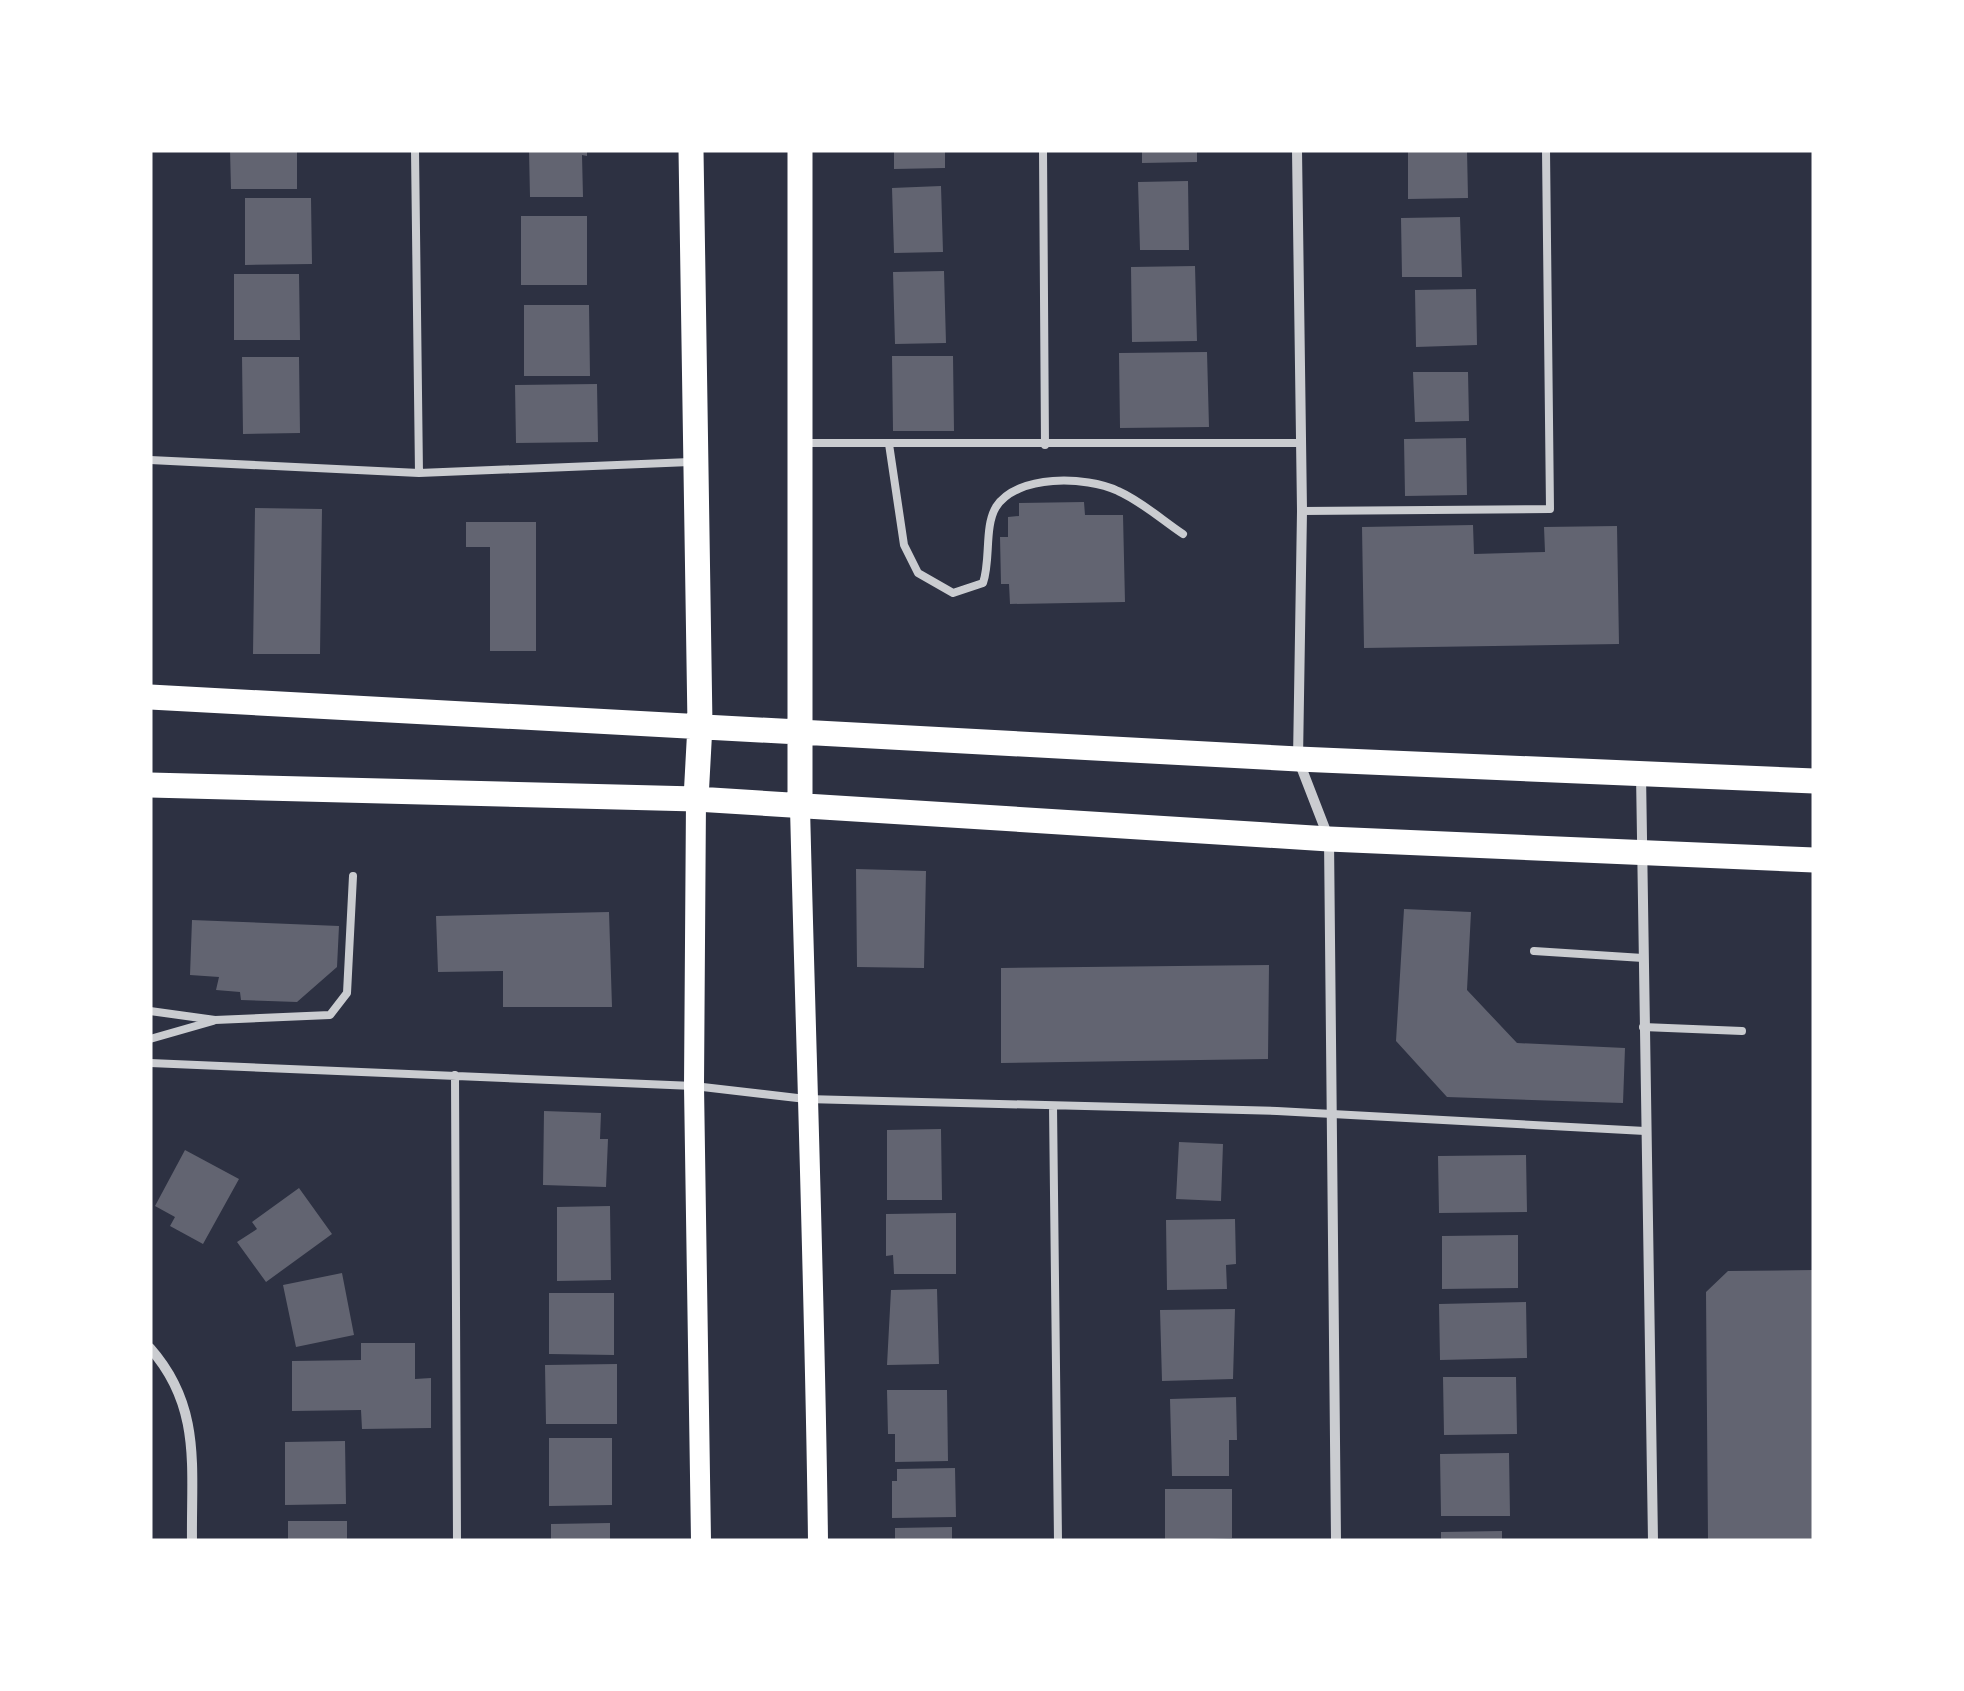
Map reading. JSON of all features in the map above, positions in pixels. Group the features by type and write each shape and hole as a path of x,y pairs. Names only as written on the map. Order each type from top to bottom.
{"main road":[{"path":"691,150 700,724 694,1086 701,1541"},
{"path":"800,150 800,807 806,1099 814,1235 818,1541"},
{"path":"150,697 1298,758 1814,781"},
{"path":"150,785 696,799 1329,840 1814,860"}],"street":[{"path":"1297,150 1302,511 1298,758 1329,840 1336,1541"},
{"path":"1642,774 1640,852 1652,1541"},
{"path":"150,1348 173,1374 191,1424 192,1541"}],"lane":[{"path":"415,150 418,473"},
{"path":"1043,150 1045,445"},
{"path":"1302,511 1550,509 1546,150"},
{"path":"802,444 1301,443"},
{"path":"889,444 904,544 918,574 953,593 984,583 990,562 994,511 1008,494 1027,484 1091,483 1118,491 1183,534"},
{"path":"150,460 418,473 696,462"},
{"path":"150,1011 216,1020 330,1015 347,993 353,876"},
{"path":"1534,951 1643,958"},
{"path":"150,1039 216,1020"},
{"path":"1643,1027 1742,1031"},
{"path":"150,1063 694,1086 806,1099 1330,1114 1645,1130"},
{"path":"456,1075 457,1541"},
{"path":"1053,1106 1058,1541"}],"building":[{"path":"230,150 297,150 297,189 231,189"},
{"path":"529,150 587,150 587,156 582,155 583,197 530,197"},
{"path":"894,150 945,150 945,168 894,169"},
{"path":"1142,150 1197,150 1197,162 1142,163"},
{"path":"1408,150 1467,150 1468,198 1408,199"},
{"path":"1188,181 1189,250 1140,250 1138,182"},
{"path":"941,186 943,252 894,253 892,188"},
{"path":"245,198 311,198 312,264 245,265"},
{"path":"521,216 587,216 587,285 521,285"},
{"path":"1460,217 1462,277 1402,277 1401,218"},
{"path":"1195,266 1197,341 1132,342 1131,267"},
{"path":"944,271 946,343 895,344 893,272"},
{"path":"234,274 299,274 300,340 234,340"},
{"path":"1476,289 1477,345 1416,347 1415,290"},
{"path":"524,305 589,305 590,376 524,376"},
{"path":"1207,352 1209,427 1120,428 1119,353"},
{"path":"892,356 953,356 954,431 893,431"},
{"path":"242,357 299,357 300,433 243,434"},
{"path":"1413,372 1468,372 1469,421 1415,422"},
{"path":"597,384 598,442 516,443 515,385"},
{"path":"1466,438 1467,495 1405,496 1404,439"},
{"path":"1084,502 1085,515 1123,515 1125,602 1010,604 1009,584 1001,584 1000,537 1008,537 1008,517 1019,516 1019,503"},
{"path":"255,508 322,509 320,654 253,654"},
{"path":"466,522 536,522 536,651 490,651 490,547 466,547"},
{"path":"1473,525 1474,554 1545,552 1544,527 1617,526 1619,644 1364,648 1362,527"},
{"path":"856,869 926,871 924,968 857,967"},
{"path":"1404,909 1471,912 1467,990 1517,1043 1625,1048 1623,1103 1447,1097 1396,1041"},
{"path":"609,912 612,1007 503,1007 503,971 438,972 436,916"},
{"path":"192,920 339,926 337,967 297,1002 241,1000 240,992 216,990 219,977 190,975"},
{"path":"1269,965 1268,1059 1001,1063 1001,968"},
{"path":"544,1111 601,1113 600,1139 608,1139 606,1187 543,1185"},
{"path":"941,1129 942,1200 887,1200 887,1130"},
{"path":"1179,1142 1223,1144 1221,1201 1176,1199"},
{"path":"185,1150 239,1179 203,1244 170,1226 175,1217 155,1206"},
{"path":"1526,1155 1527,1212 1439,1213 1438,1156"},
{"path":"299,1188 332,1234 266,1282 237,1242 257,1229 252,1222"},
{"path":"610,1206 611,1280 557,1281 557,1207"},
{"path":"956,1213 956,1274 894,1274 893,1255 886,1256 886,1214"},
{"path":"1235,1219 1236,1264 1226,1265 1227,1289 1167,1290 1166,1220"},
{"path":"1518,1235 1518,1288 1442,1289 1442,1236"},
{"path":"1814,1270 1814,1541 1708,1541 1706,1292 1728,1271"},
{"path":"342,1273 354,1335 296,1347 283,1285"},
{"path":"937,1289 939,1364 887,1365 891,1290"},
{"path":"549,1293 614,1293 614,1355 549,1354"},
{"path":"1526,1302 1527,1358 1440,1360 1439,1304"},
{"path":"1235,1309 1233,1379 1162,1381 1160,1310"},
{"path":"361,1343 415,1343 415,1379 431,1378 431,1428 362,1429 361,1410 292,1411 292,1361 361,1360"},
{"path":"617,1364 617,1424 546,1424 545,1365"},
{"path":"1443,1377 1516,1377 1517,1434 1444,1435"},
{"path":"887,1390 947,1390 948,1461 895,1462 895,1434 888,1434"},
{"path":"1236,1397 1237,1440 1229,1440 1229,1476 1172,1476 1170,1399"},
{"path":"549,1438 612,1438 612,1505 549,1506"},
{"path":"345,1441 346,1504 285,1505 285,1442"},
{"path":"1509,1453 1510,1516 1441,1516 1440,1454"},
{"path":"955,1468 956,1517 892,1518 892,1481 897,1481 897,1469"},
{"path":"1165,1489 1232,1489 1232,1538 1165,1541"},
{"path":"288,1521 347,1521 347,1541 288,1541"},
{"path":"610,1523 610,1541 551,1541 551,1524"},
{"path":"952,1527 952,1541 895,1541 895,1528"},
{"path":"1502,1531 1502,1541 1441,1541 1441,1532"}]}
